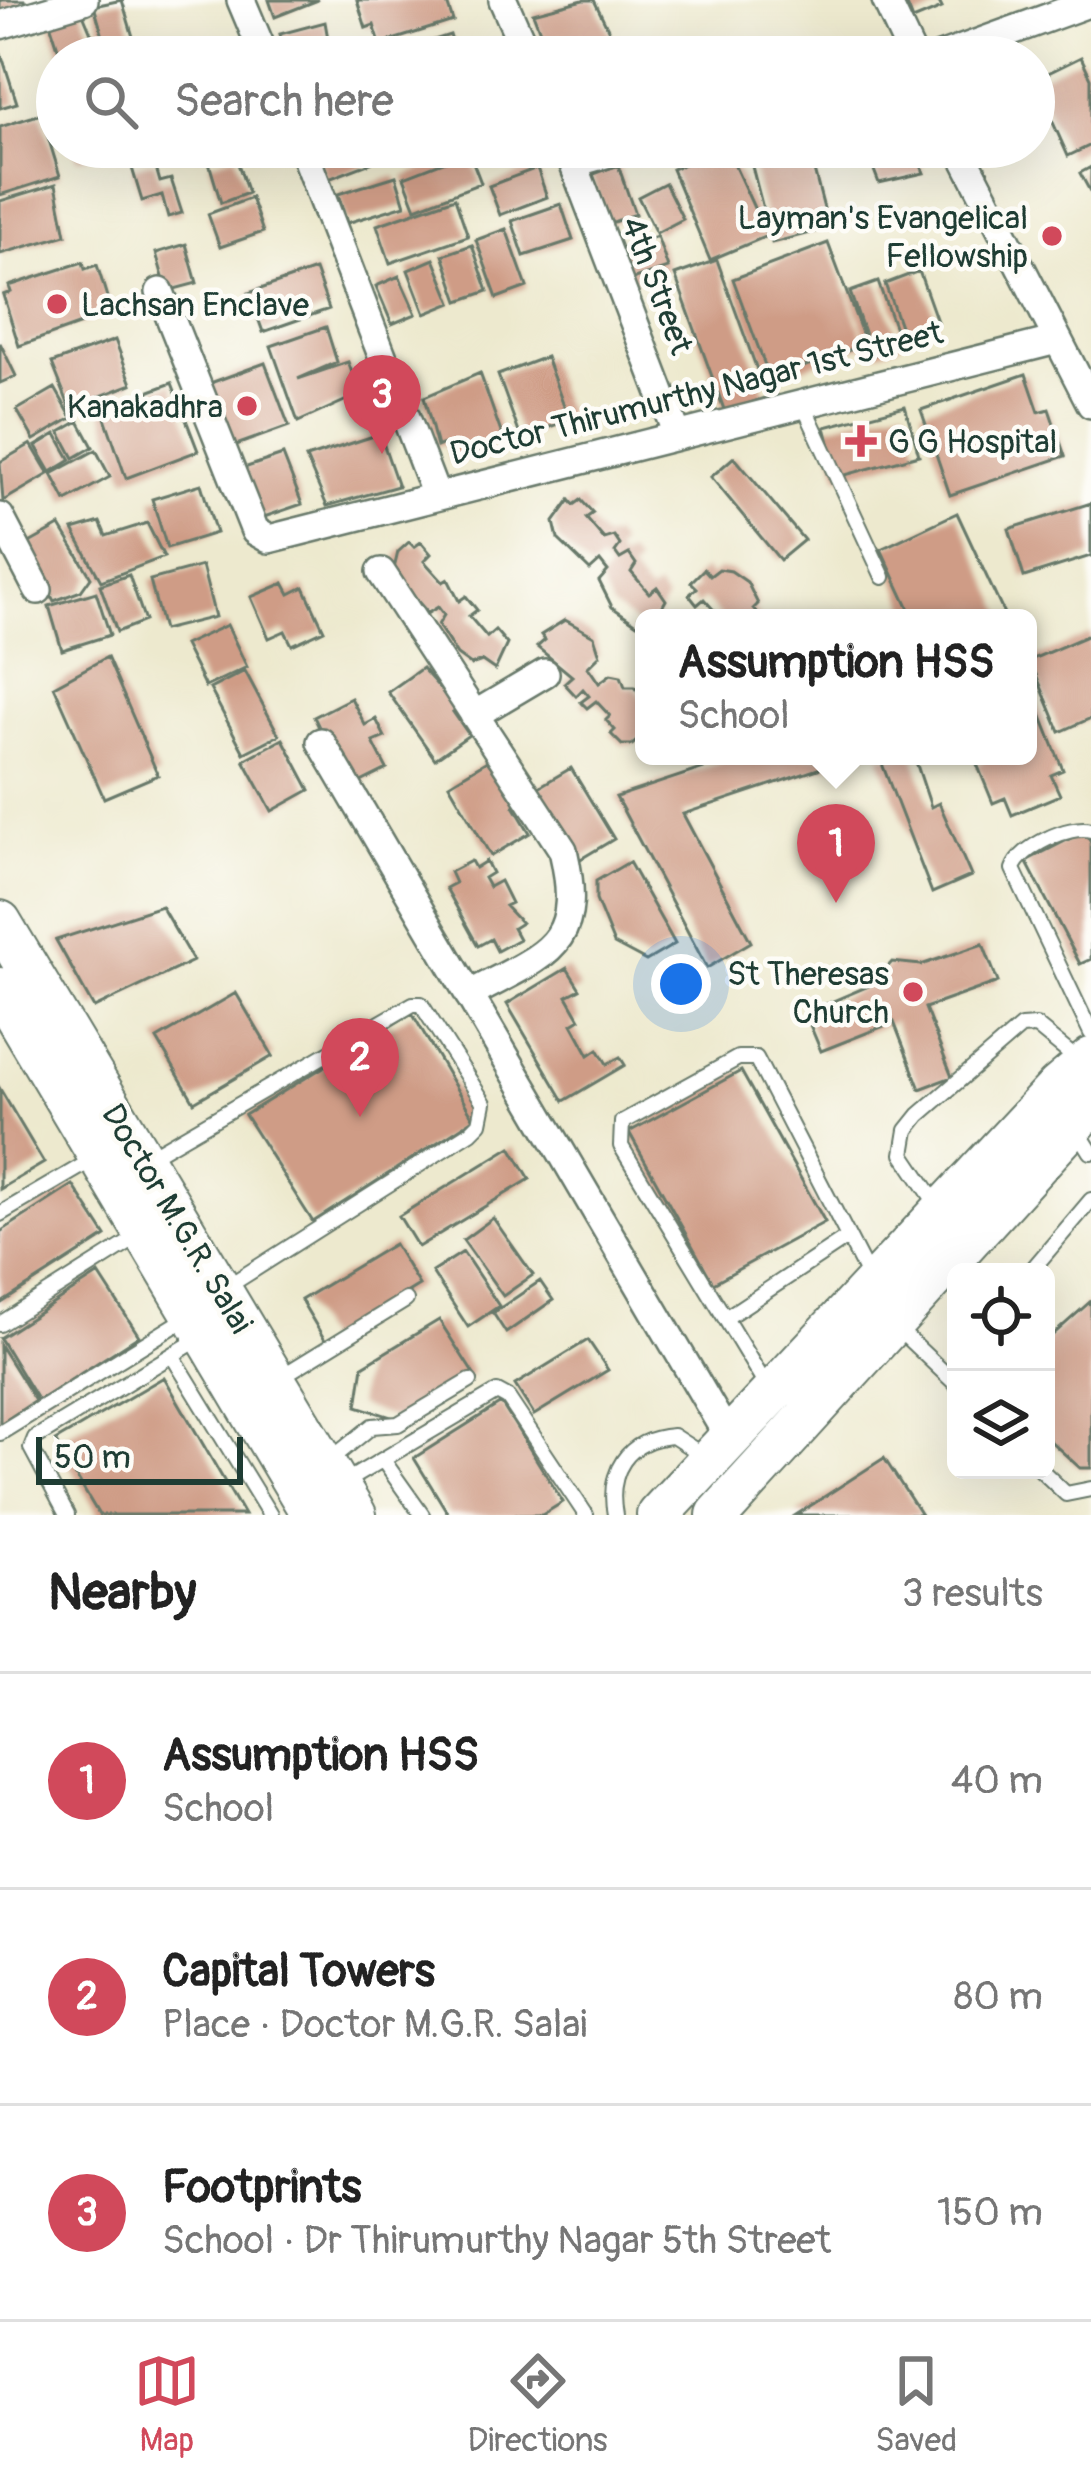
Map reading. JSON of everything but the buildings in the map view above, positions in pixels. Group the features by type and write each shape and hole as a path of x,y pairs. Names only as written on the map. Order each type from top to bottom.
{"main road":[{"name":"Doctor M.G.R. Salai","path":"0,922 143,1160 198,1323 275,1381 333,1495"},
{"name":"Doctor M.G.R. Salai","path":"3,1002 198,1323 333,1495"},
{"path":"658,1515 873,1284 940,1232 1087,1090"},
{"path":"740,1498 892,1323 940,1232 1087,1090"}],"street":[{"path":"0,25 84,0"},
{"path":"241,0 256,36"},
{"path":"503,0 519,36"},
{"path":"886,0 903,36"},
{"path":"998,36 1091,2"},
{"path":"310,168 435,494"},
{"name":"4th Street","path":"575,168 676,432"},
{"path":"970,168 1091,404"},
{"name":"Doctor Thirumurthy Nagar 1st Street","path":"160,292 261,537 1057,340"},
{"path":"0,517 38,590"},
{"path":"381,572 563,850 573,893 569,924 556,948 469,995"},
{"path":"474,715 544,673"},
{"path":"321,742 469,995 719,1449"}],"lane":[{"path":"802,401 883,578"},
{"path":"1087,1090 1013,869 1025,852 1077,827 1091,830"},
{"path":"67,1515 38,1465 31,1448 35,1438 470,1132 480,1123 484,1102 421,1004 412,1004 143,1160"},
{"path":"940,1232 903,1154 907,1130 919,1115 1021,1027 1036,1026 1047,1032 1087,1090"},
{"path":"771,1394 621,1146 622,1122 738,1058 756,1058 873,1284"},
{"path":"0,1214 100,1155"},
{"path":"1038,1263 1091,1200"},
{"path":"0,1324 145,1232"},
{"path":"727,1317 848,1237"},
{"path":"275,1381 406,1300"},
{"path":"0,1433 198,1323"},
{"path":"198,1323 270,1515"},
{"path":"892,1323 947,1375"},
{"path":"333,1495 372,1426 398,1424 470,1381"},
{"path":"333,1495 497,1392 508,1398 582,1514"},
{"path":"615,1515 611,1483 616,1468 644,1443 673,1436 719,1449"},
{"path":"383,1460 422,1515"},
{"path":"1050,1479 1066,1494 1091,1490"}],"place":[{"name":"Layman's Evangelical Fellowship","path":"1052,236"},
{"name":"Lachsan Enclave","path":"57,304"},
{"name":"Kanakadhra","path":"247,406"},
{"name":"G G Hospital","path":"861,441"},
{"name":"Footprints","path":"382,454"},
{"name":"Assumption HSS","path":"836,903"},
{"name":"St Theresas Church","path":"913,992"},
{"name":"Capital Towers","path":"360,1117"}]}
